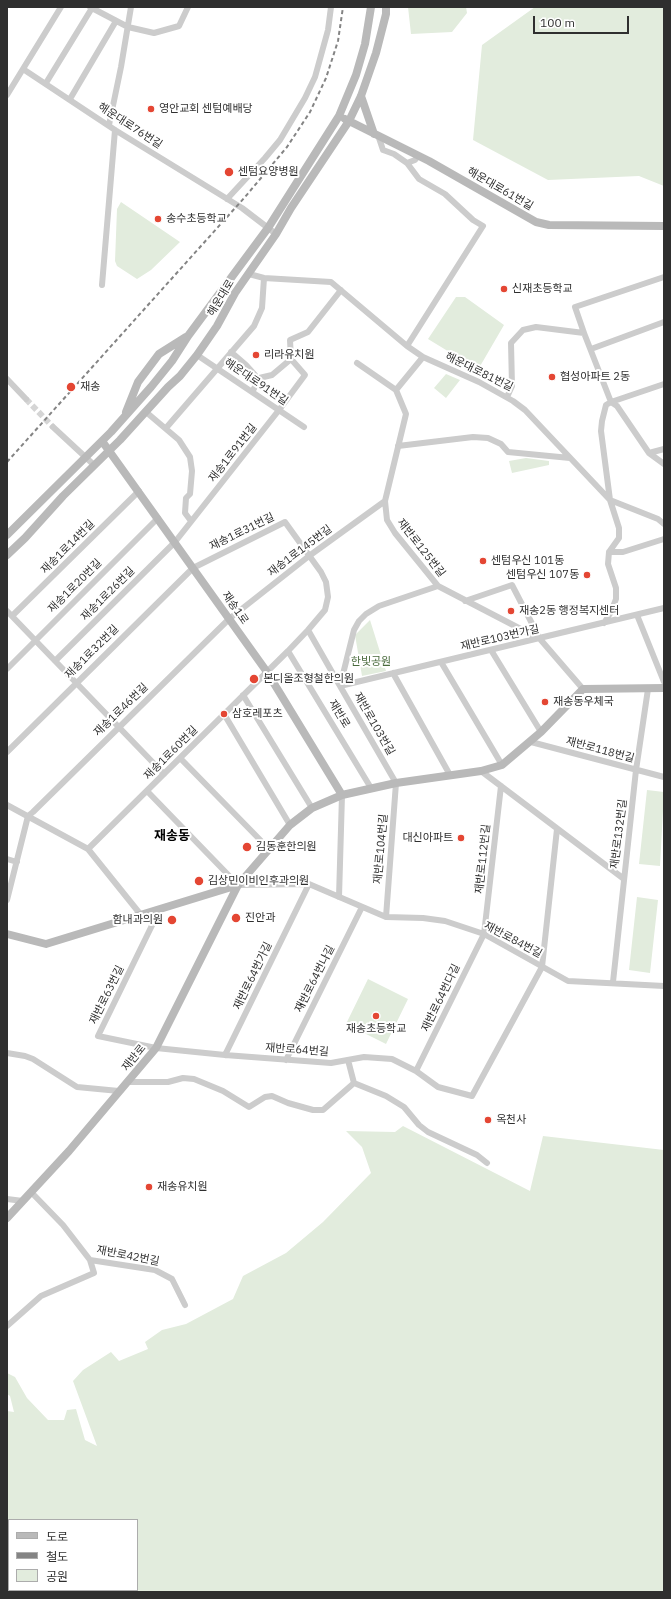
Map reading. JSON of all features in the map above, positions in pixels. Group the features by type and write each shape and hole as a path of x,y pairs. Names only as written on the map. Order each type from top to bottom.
{"main road":[{"name":"해운대로","path":"7,535 124,418 172,361 188,336 268,228 339,116 348,95 365,44 371,7"},
{"name":"해운대로","path":"7,555 180,376 217,326 235,293 276,234 349,121 361,96 376,53 386,14 386,7"},
{"path":"361,96 376,135"},
{"name":"해운대로61번길","path":"339,116 536,222 549,225 664,226"},
{"path":"124,418 138,382 159,354 188,336"},
{"name":"재송1로","path":"102,441 267,672 342,795"},
{"path":"583,689 664,688"},
{"name":"재반로","path":"7,1218 69,1151 156,1048 238,885 290,825 312,808 342,795 396,783 481,771 502,765 531,742 583,689"},
{"path":"7,934 46,944 238,885"}],"street":[{"path":"7,95 61,7"},
{"path":"46,83 91,7 128,27 154,34 179,26 188,7"},
{"path":"109,125 131,7"},
{"path":"227,199 280,140 305,98 315,77 328,30 331,7"},
{"path":"70,99 116,21"},
{"name":"해운대로76번길","path":"23,69 115,130 242,208 276,234"},
{"path":"102,285 115,130"},
{"path":"376,135 384,150 394,154 407,163 420,179 445,194 473,220 483,226 406,346"},
{"path":"407,163 417,158"},
{"path":"414,172 417,158"},
{"name":"해운대로81번길","path":"248,274 264,278 331,282 406,346 423,357 479,382 507,397 526,410 610,500 658,519 664,524"},
{"path":"664,276 575,307 612,402 617,406 649,454 664,464"},
{"path":"166,428 254,326 262,308 264,278"},
{"path":"256,379 272,375 291,359 290,340 308,332 341,290"},
{"path":"591,349 664,322"},
{"path":"507,397 512,386 511,343 523,330 536,327 584,333"},
{"path":"231,352 255,375 256,385 252,392"},
{"name":"해운대로91번길","path":"197,354 304,427"},
{"path":"358,363 396,390 423,357"},
{"name":"재송1로91번길","path":"174,542 227,477 305,375 291,359"},
{"path":"7,379 26,399"},
{"path":"604,623 611,612 616,599 616,588 608,564 609,552 619,538 619,528 610,500 601,431 606,405 664,384"},
{"name":"재반로125번길","path":"396,390 406,414 384,501 387,520 393,531 438,586 540,639 583,689"},
{"path":"146,412 179,440 190,457 192,471 191,486 190,494 186,498 185,513 191,521"},
{"path":"53,427 94,465"},
{"path":"398,446 473,438 488,438 501,444 508,452 570,458"},
{"path":"649,454 664,449"},
{"name":"재송1로14번길","path":"12,616 139,491"},
{"name":"재송1로145번길","path":"229,619 309,556 384,501"},
{"name":"재송1로20번길","path":"7,669 158,518"},
{"name":"재송1로31번길","path":"193,568 285,522 326,582 328,597 325,610 308,630 267,672"},
{"path":"609,552 623,552 664,539"},
{"name":"재송1로26번길","path":"55,661 174,542"},
{"name":"재송1로32번길","path":"7,752 76,682 193,568"},
{"path":"465,601 512,585 540,639"},
{"name":"재반로103번길","path":"396,783 340,686 354,630 359,621 366,614 379,606 438,586"},
{"name":"재반로103번가길","path":"340,686 664,608"},
{"path":"7,611 164,774"},
{"path":"637,615 664,682"},
{"name":"재송1로46번길","path":"28,816 229,619"},
{"path":"308,630 340,686"},
{"path":"491,650 541,732"},
{"name":"재반로","path":"288,651 371,788"},
{"path":"441,662 502,765"},
{"name":"재송1로60번길","path":"88,849 267,672"},
{"path":"393,673 450,775"},
{"name":"재반로132번길","path":"613,982 636,770 648,689"},
{"path":"243,695 312,808"},
{"path":"224,714 290,825"},
{"name":"재반로118번길","path":"531,742 664,777"},
{"path":"180,758 269,849"},
{"path":"481,771 624,879"},
{"name":"재반로104번길","path":"386,917 396,783"},
{"name":"재반로112번길","path":"484,934 501,786"},
{"path":"147,791 238,885"},
{"path":"339,897 342,795"},
{"path":"7,805 88,849 141,915"},
{"path":"7,900 28,816"},
{"path":"542,967 557,829"},
{"path":"7,859 17,862"},
{"name":"재반로84번길","path":"238,885 309,884 386,917 423,918 444,921 484,934 568,981 613,982 664,986"},
{"name":"재반로64번가길","path":"225,1055 309,884"},
{"name":"재반로64번나길","path":"286,1060 362,907"},
{"name":"재반로63번길","path":"156,1048 98,1036 160,909"},
{"name":"재반로64번다길","path":"416,1071 484,934"},
{"name":"재반로64번길","path":"156,1048 331,1063 364,1057 392,1059 416,1071 438,1087 472,1096 542,967"},
{"path":"7,1053 33,1059 76,1087 119,1091"},
{"path":"348,1060 354,1084"},
{"path":"128,1082 168,1082 183,1078 194,1079 223,1091 249,1107 265,1097 272,1096 288,1103 313,1110 323,1110 354,1084"},
{"path":"354,1084 386,1096 398,1103 404,1107 419,1125 428,1132 477,1155 487,1163"},
{"name":"재반로42번길","path":"31,1192 63,1225 90,1260 155,1270 172,1279 186,1305"},
{"path":"7,1199 23,1201"},
{"path":"7,1326 41,1296 94,1273 90,1260"}],"green space":[{"path":"408,7 466,7 467,13 452,32 411,34"},
{"path":"535,7 664,7 664,186 639,176 548,180 473,140 482,45"},
{"path":"121,202 180,242 151,270 137,279 117,266 115,261 117,209"},
{"path":"456,297 465,297 504,325 479,368 469,364 428,339"},
{"path":"446,374 460,380 446,398 434,388"},
{"path":"526,458 549,461 549,465 512,473 509,461"},
{"name":"한빛공원","path":"370,620 386,671 362,676 355,635"},
{"path":"647,790 664,792 660,866 639,864"},
{"path":"637,897 658,900 650,973 629,970"},
{"path":"368,979 408,999 386,1044 346,1024"},
{"path":"403,1126 530,1191 543,1136 664,1150 664,1592 7,1592 7,1411 14,1412 10,1396 7,1394 7,1373 15,1377 27,1398 48,1420 64,1420 67,1410 76,1409 85,1440 97,1446 73,1381 83,1370 111,1352 119,1361 148,1349 145,1342 162,1330 186,1324 233,1299 243,1276 286,1253 323,1222 371,1173 362,1147 346,1131 395,1132"}],"tunnel":[{"path":"26,399 53,427"}],"railway":[{"path":"7,462 245,197 287,147 310,112 326,78 338,41 343,7"}],"place":[{"name":"영안교회 센텀예배당","path":"151,109"},
{"name":"센텀요양병원","path":"229,172"},
{"name":"송수초등학교","path":"158,219"},
{"name":"신재초등학교","path":"504,289"},
{"name":"리라유치원","path":"256,355"},
{"name":"협성아파트 2동","path":"552,377"},
{"name":"재송","path":"71,387"},
{"name":"센텀우신 101동","path":"483,561"},
{"name":"센텀우신 107동","path":"587,575"},
{"name":"재송2동 행정복지센터","path":"511,611"},
{"name":"본디올조형철한의원","path":"254,679"},
{"name":"재송동우체국","path":"545,702"},
{"name":"삼호레포츠","path":"224,714"},
{"name":"대신아파트","path":"461,838"},
{"name":"김동훈한의원","path":"247,847"},
{"name":"김상민이비인후과의원","path":"199,881"},
{"name":"진안과","path":"236,918"},
{"name":"함내과의원","path":"172,920"},
{"name":"재송초등학교","path":"376,1016"},
{"name":"옥천사","path":"488,1120"},
{"name":"재송유치원","path":"149,1187"}],"district":[{"name":"재송동","path":"172,836"}]}
